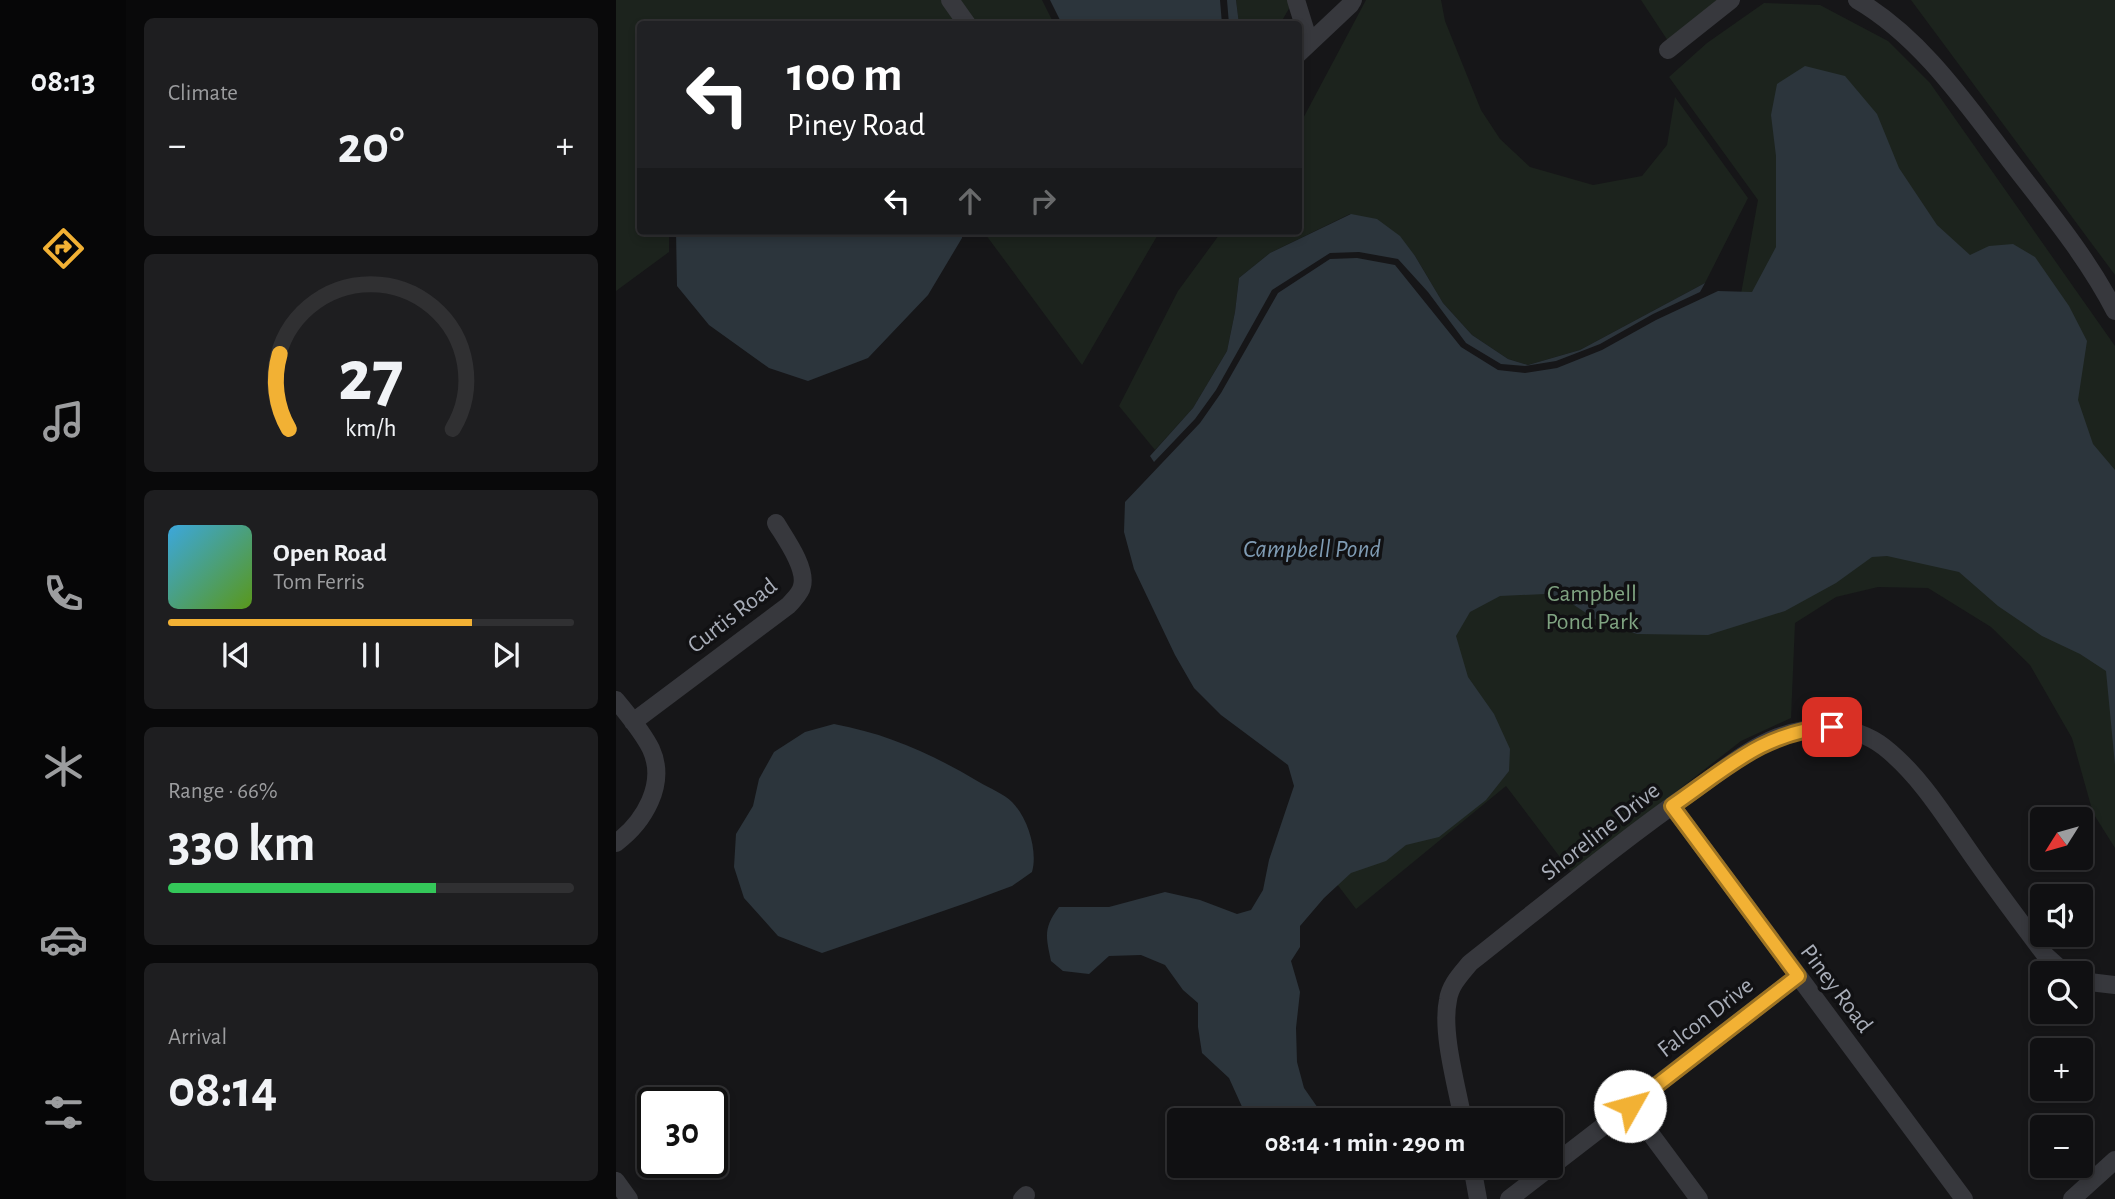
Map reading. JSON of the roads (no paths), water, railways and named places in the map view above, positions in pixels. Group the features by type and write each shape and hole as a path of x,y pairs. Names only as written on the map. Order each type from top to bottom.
{"street":[{"path":"950,0 965,21"},
{"path":"1296,0 1300,21"},
{"path":"1304,48 1335,21 1353,0"},
{"path":"1668,50 1731,0"},
{"path":"1857,0 1920,52 1950,86 2069,237 2102,286 2115,311"},
{"name":"Curtis Road","path":"633,722 795,598 803,586 801,569 776,523"},
{"path":"616,700 650,747 656,762 652,801 641,818 616,843"},
{"name":"Shoreline Drive","path":"1461,1108 1446,1023 1448,998 1457,978 1470,963 1672,806 1739,759 1779,737 1811,729 1832,727 1866,737 1882,746 1919,782 2052,961"},
{"name":"Piney Road","path":"1672,806 1964,1199"},
{"name":"Falcon Drive","path":"1509,1199 1798,976"},
{"path":"2093,982 2115,985"},
{"path":"1630,1106 1699,1199"},
{"path":"2072,1199 2115,1160"},
{"path":"1474,1178 1478,1199"},
{"path":"616,1181 629,1199"}],"water":[{"path":"1050,0 1220,0 1222,21 1060,21"},
{"path":"1227,0 1236,0 1239,21 1229,21"},
{"name":"Campbell Pond","path":"1805,66 1845,76 1877,114 1899,168 1937,225 1970,255 1989,246 2013,244 2035,257 2069,306 2087,341 2078,400 2093,444 2115,470 2115,765 2106,671 2080,654 2042,636 1998,606 1959,572 1887,556 1872,557 1836,583 1785,611 1708,635 1637,634 1595,619 1568,601 1545,594 1500,596 1470,612 1456,636 1468,677 1494,714 1510,749 1509,771 1486,800 1439,837 1406,845 1386,861 1351,873 1324,898 1300,926 1300,947 1291,961 1300,992 1296,1028 1297,1062 1304,1088 1318,1108 1243,1108 1229,1078 1202,1053 1198,1003 1183,990 1165,965 1141,955 1109,956 1089,974 1063,971 1051,961 1049,953 1048,927 1059,907 1109,907 1165,892 1200,900 1237,914 1251,910 1263,890 1269,860 1294,786 1288,765 1221,715 1194,688 1175,655 1134,569 1124,532 1125,502 1200,423 1221,393 1278,293 1330,259 1357,258 1395,265 1461,347 1498,370 1525,373 1557,368 1602,350 1656,320 1718,291 1752,292 1776,247 1776,156 1771,115 1777,84"},
{"path":"1351,214 1377,219 1400,236 1443,303 1472,335 1508,359 1528,365 1580,350 1705,283 1700,292 1653,314 1600,344 1556,361 1525,366 1501,364 1466,343 1428,292 1398,259 1359,252 1330,253 1272,290 1216,390 1195,419 1154,462 1150,456 1193,408 1227,351 1239,278 1270,253"},
{"path":"676,235 962,235 928,295 868,358 808,381 769,368 709,325 677,286"},
{"path":"834,724 873,733 909,746 1009,799 1023,817 1030,835 1034,854 1032,872 1012,886 822,953 778,936 744,898 734,867 736,834 753,806 759,779 774,752 805,732"}],"park label":[{"name":"Campbell Pond Park","path":"1592,607"}]}
